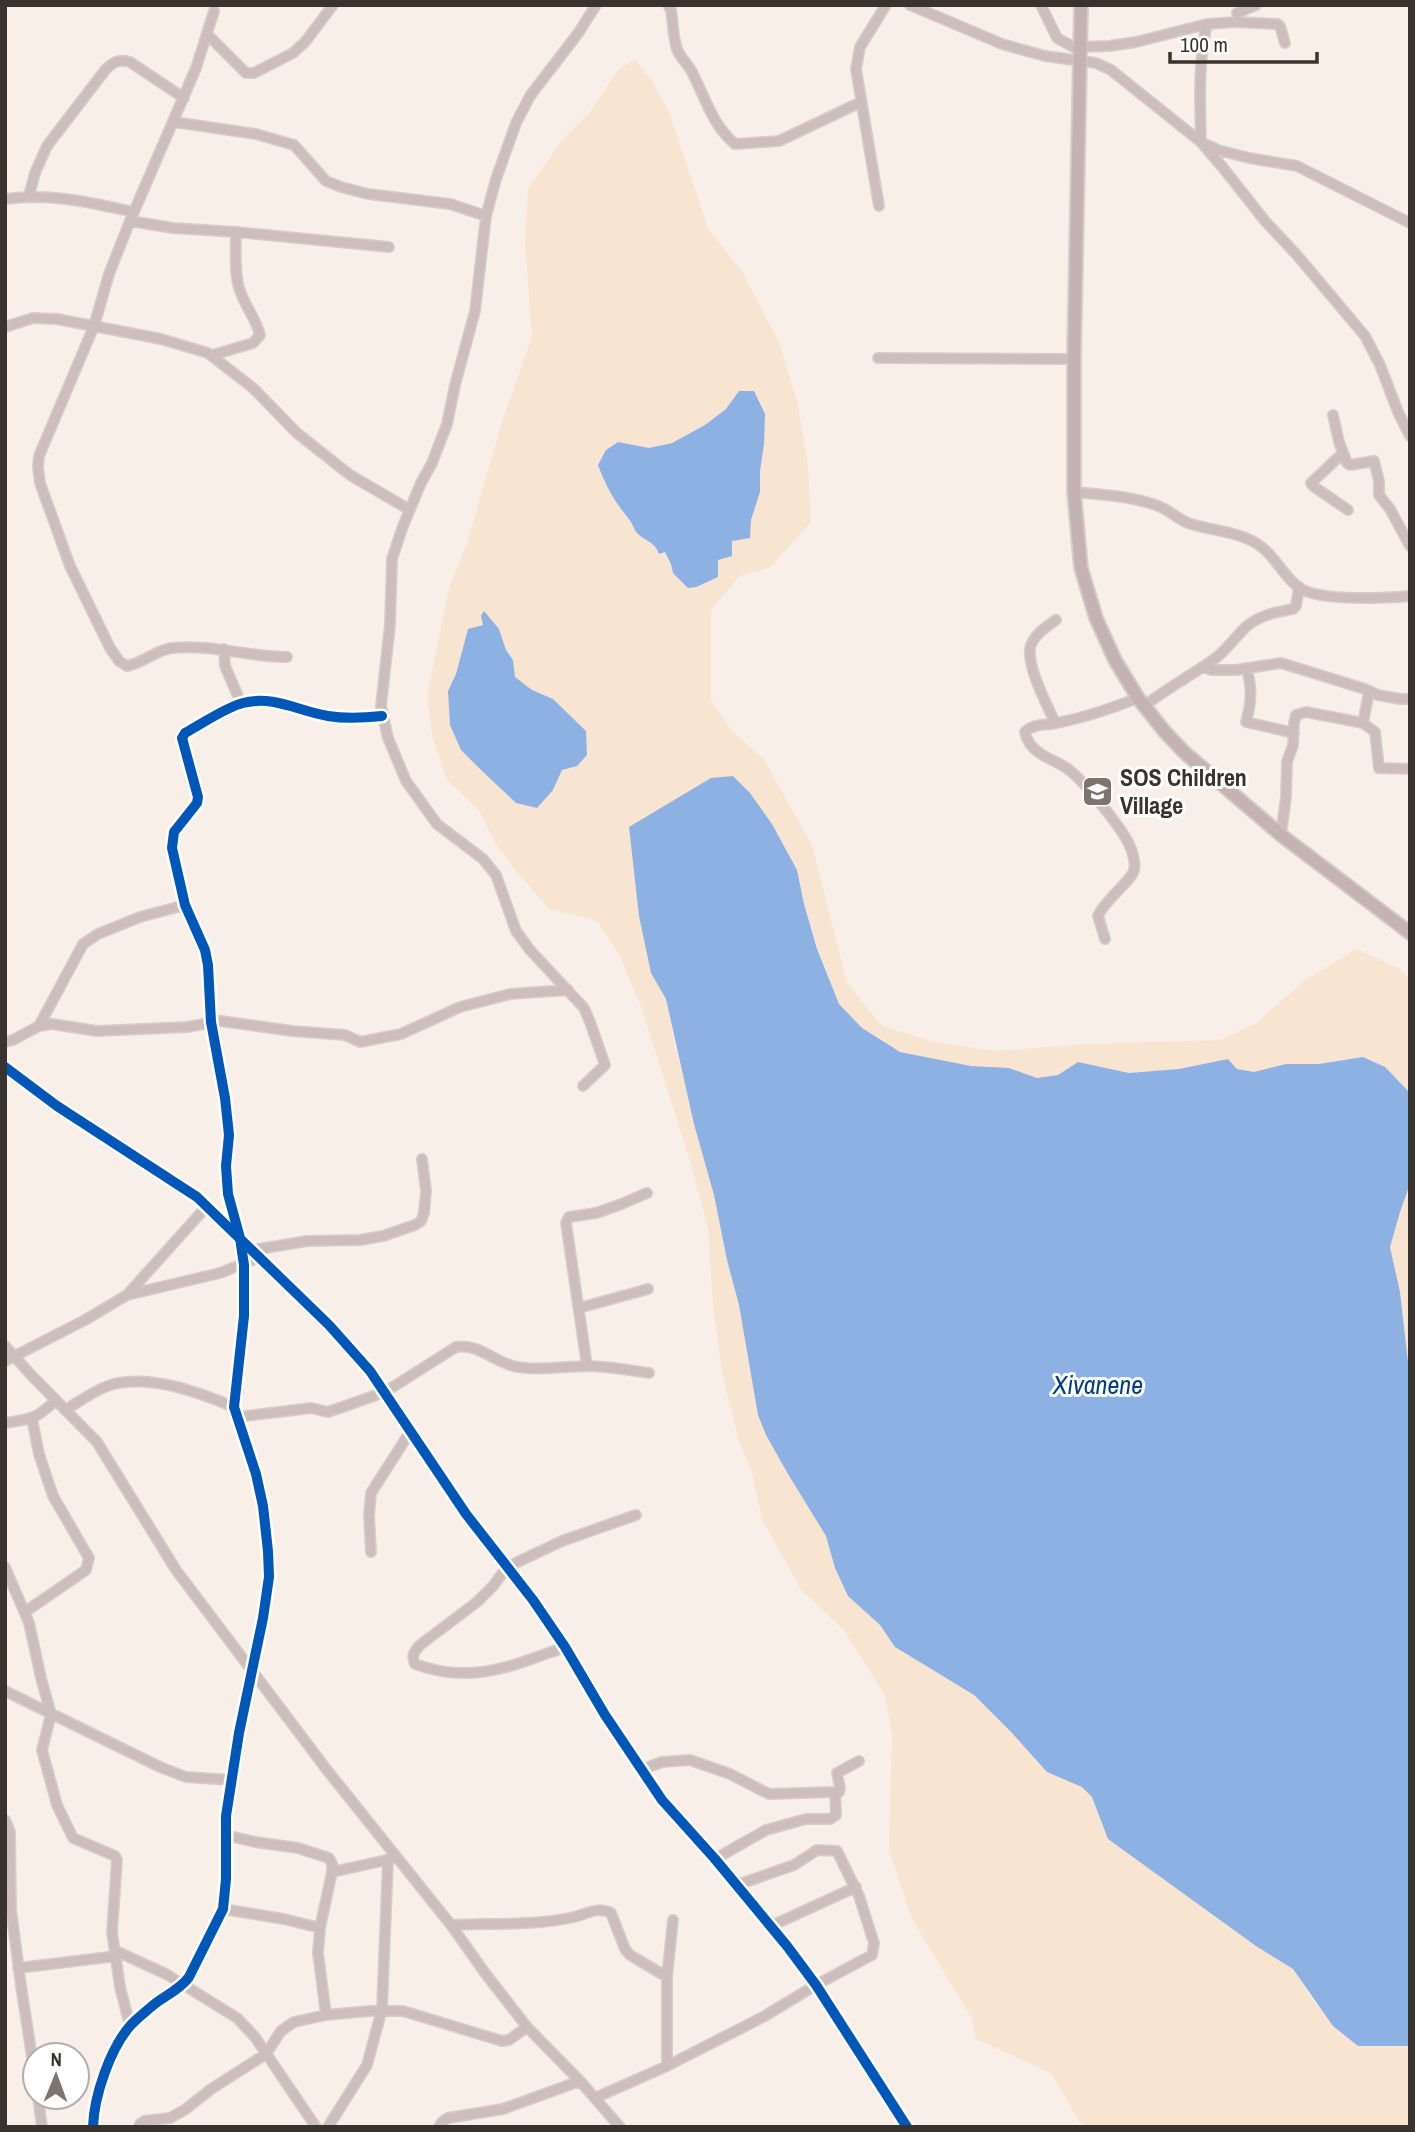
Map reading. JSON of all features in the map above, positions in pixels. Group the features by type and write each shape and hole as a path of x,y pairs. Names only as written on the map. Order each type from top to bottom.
{"main road":[{"path":"1081,5 1074,492 1075,524 1084,581 1096,618 1115,660 1141,702 1184,752 1281,835 1410,933"}],"street":[{"path":"208,35 246,73 254,73 297,50 333,5"},
{"path":"583,1086 605,1063 584,1008 516,931 496,875 483,859 437,824 411,788 398,762 381,706 390,625 391,559 447,424 475,311 486,216 500,168 516,123 530,96 596,5"},
{"path":"668,5 677,49 693,75 708,109 725,135 735,144 779,141 861,102"},
{"path":"879,206 856,69 860,47 886,5"},
{"path":"910,5 1002,44 1045,56 1136,42 1207,24 1256,5"},
{"path":"1041,5 1057,38 1111,70 1201,142 1265,221 1365,336 1410,436"},
{"path":"214,11 208,35 184,98 109,274 94,326 39,456 38,467 40,483 71,566 110,648 119,661 127,666 135,665 171,649 210,647 287,657"},
{"path":"1236,13 1278,24 1285,43"},
{"path":"1201,142 1202,53 1207,24"},
{"path":"29,196 35,173 47,146 115,61 130,62 184,98"},
{"path":"174,122 256,134 294,145 326,181 341,187 368,194 450,204 486,216"},
{"path":"1201,142 1218,150 1249,158 1297,166 1410,223"},
{"path":"5,199 29,196 68,198 173,228 389,247"},
{"path":"213,355 253,343 260,335 239,289 236,232"},
{"path":"5,327 41,317 161,339 213,355 253,388 297,433 350,475 410,510"},
{"path":"878,358 1074,359"},
{"path":"1334,415 1347,463 1350,465 1374,461 1379,481 1378,495 1390,509 1410,546"},
{"path":"1343,453 1311,483 1348,510"},
{"path":"1074,492 1147,502 1162,507 1185,522 1247,538 1269,554 1299,587 1326,596 1410,596"},
{"path":"1105,939 1098,916 1108,899 1133,875 1130,844 1076,776 1032,747 1025,732 1030,727 1141,702 1226,650 1256,620 1267,614 1293,609 1296,606 1299,587"},
{"path":"1055,723 1032,666 1030,648 1039,633 1056,620"},
{"path":"224,649 225,666 241,703"},
{"path":"1202,667 1223,670 1274,663 1288,665 1389,698 1410,699"},
{"path":"1246,668 1251,698 1246,722 1294,733"},
{"path":"1363,723 1369,692"},
{"path":"93,2127 96,2103 117,2046 130,2026 183,1985 223,1909 226,1879 225,1835 232,1780 269,1577 263,1506 256,1474 236,1412 244,1316 244,1265 228,1194 226,1166 229,1135 211,1022 208,965 205,950 185,905 172,848 174,832 197,803 198,797 183,735 241,703 276,701 335,717 382,716"},
{"path":"1281,835 1287,762 1293,745 1294,723 1299,713 1363,723 1375,732 1379,768 1410,769"},
{"path":"39,1026 83,944 98,934 140,917 185,905"},
{"path":"5,1042 39,1026 52,1024 97,1031 187,1027 221,1021 345,1035 360,1042 401,1034 460,1007 510,994 568,990"},
{"path":"5,1067 207,1206 329,1325 370,1371 466,1514 533,1600 565,1647 605,1715 662,1800 737,1885 816,1985 907,2127"},
{"path":"253,1250 307,1241 360,1240 383,1236 415,1225 421,1221 424,1213 426,1191 422,1159"},
{"path":"587,1366 566,1223 569,1217 596,1213 647,1193"},
{"path":"5,1361 85,1320 127,1294 207,1206"},
{"path":"127,1294 220,1273 260,1257"},
{"path":"579,1308 648,1289"},
{"path":"5,1346 97,1442 176,1570 253,1669 392,1858 451,1925 527,2028 580,2081 620,2127"},
{"path":"65,1410 117,1383 142,1381 164,1384 236,1412 311,1408 328,1412 385,1392 456,1347 464,1346 517,1367 587,1366 649,1373"},
{"path":"5,1423 32,1419 56,1400"},
{"path":"25,1612 86,1570 89,1558 53,1496 39,1454 32,1419"},
{"path":"372,1552 369,1516 371,1493 410,1432"},
{"path":"565,1647 495,1670 471,1674 415,1664 413,1653 477,1602 507,1566 562,1541 636,1515"},
{"path":"5,1567 29,1623 51,1714 42,1750 57,1805 73,1838 115,1856 117,1860 112,1932 120,1987 130,2026"},
{"path":"5,1691 160,1768 186,1777 232,1780"},
{"path":"643,1769 662,1762 690,1760 730,1774 769,1794 835,1792 840,1788 837,1773 859,1761"},
{"path":"715,1859 766,1830 806,1819 834,1818 835,1792"},
{"path":"5,1820 11,1909 29,2041"},
{"path":"225,1835 298,1848 329,1858 332,1872 320,1928 318,1953 326,2015"},
{"path":"595,2098 667,2066 763,2017 872,1955 874,1943 856,1887 836,1851 817,1850 794,1865 737,1885"},
{"path":"332,1872 392,1858"},
{"path":"328,2127 367,2065 382,2010 392,1858"},
{"path":"771,1926 856,1887"},
{"path":"223,1909 320,1928"},
{"path":"451,1925 553,1920 606,1910 611,1913 630,1955 667,1977"},
{"path":"667,2066 667,1977 673,1920"},
{"path":"18,1968 116,1954 146,1964 237,2018 255,2037 316,2127"},
{"path":"139,2127 144,2121 170,2118 179,2114 211,2089 266,2054 281,2031 294,2022 326,2015 382,2010 403,2011 502,2041 509,2040 527,2028"},
{"path":"439,2127 448,2118 503,2109 580,2081"}],"shaded area":[{"path":"635,59 652,81 669,112 708,228 743,273 780,344 798,405 808,465 811,522 771,567 740,576 711,610 711,700 732,731 763,758 812,845 847,983 882,1026 934,1042 995,1051 1086,1044 1220,1040 1256,1023 1305,980 1357,949 1398,968 1410,980 1410,1095 1363,1057 1319,1064 1286,1064 1254,1072 1237,1069 1228,1059 1179,1069 1129,1073 1078,1062 1058,1075 1037,1078 1009,1068 971,1066 900,1052 862,1028 839,1004 817,949 797,870 772,824 750,793 733,776 629,827 639,916 651,973 666,999 674,1041 714,1195 739,1305 758,1415 766,1435 826,1536 835,1568 848,1596 880,1625 895,1647 974,1695 1047,1772 1082,1787 1092,1797 1108,1839 1256,1946 1293,1969 1315,2003 1358,2045 1410,2046 1410,2127 1085,2127 1052,2074 976,2039 972,2019 912,1919 889,1850 892,1735 885,1696 844,1630 801,1590 762,1519 752,1473 739,1441 723,1378 713,1307 708,1228 641,1006 618,953 597,921 549,909 495,843 480,812 447,780 432,736 427,696 449,588 467,543 502,422 532,337 525,243 528,188 564,138 590,112 617,71","holes":["739,391 760,471 760,492 751,520 750,538 732,540 718,560 673,573 665,552 637,533 633,524 621,512 618,442 649,448 672,443 705,425 726,409","484,611 499,629 506,650 513,660 515,677 532,690 553,699 586,731 577,766 562,770 553,790 516,803 461,750 448,691 456,674 468,629 483,625"]},
{"path":"1410,1184 1410,1380 1400,1292 1390,1247"}],"water":[{"path":"739,391 754,391 765,414 760,492 751,520 750,538 732,541 732,556 718,560 718,577 688,588 673,573 665,552 659,554 655,546 636,532 612,495 598,465 606,450 618,442 649,448 672,443 705,425 726,409"},
{"path":"484,611 499,629 506,650 513,660 515,677 532,690 553,699 586,731 587,755 577,766 562,770 553,790 537,808 516,803 481,770 461,750 450,725 448,691 456,674 468,629 483,625 481,616"},
{"name":"Xivanene","path":"733,776 750,793 772,824 797,870 817,949 839,1004 862,1028 900,1052 971,1066 1009,1068 1037,1078 1058,1075 1078,1062 1129,1073 1179,1069 1228,1059 1237,1069 1254,1072 1286,1064 1319,1064 1363,1057 1385,1067 1409,1092 1410,1184 1390,1247 1400,1292 1410,1380 1410,2046 1358,2046 1333,2026 1293,1969 1256,1946 1108,1839 1092,1797 1082,1787 1047,1772 974,1695 895,1647 880,1625 848,1596 835,1568 826,1536 766,1435 758,1415 739,1305 714,1195 694,1124 666,999 651,973 639,916 629,827 711,778"}],"cycle path":[{"path":"93,2127 96,2101 116,2047 137,2018 181,1986 189,1977 223,1909 226,1816 269,1577 263,1506 256,1474 234,1407 244,1316 244,1265 228,1194 226,1166 229,1135 211,1022 208,965 205,950 185,905 172,848 174,832 197,803 198,797 182,738 185,733 221,712 254,701 276,702 335,717 382,716"},
{"path":"5,1067 57,1106 197,1197 329,1325 370,1371 466,1514 533,1600 565,1647 605,1715 662,1800 787,1946 816,1985 907,2127"}],"place":[{"name":"SOS Children Village","path":"1097,792"}]}
